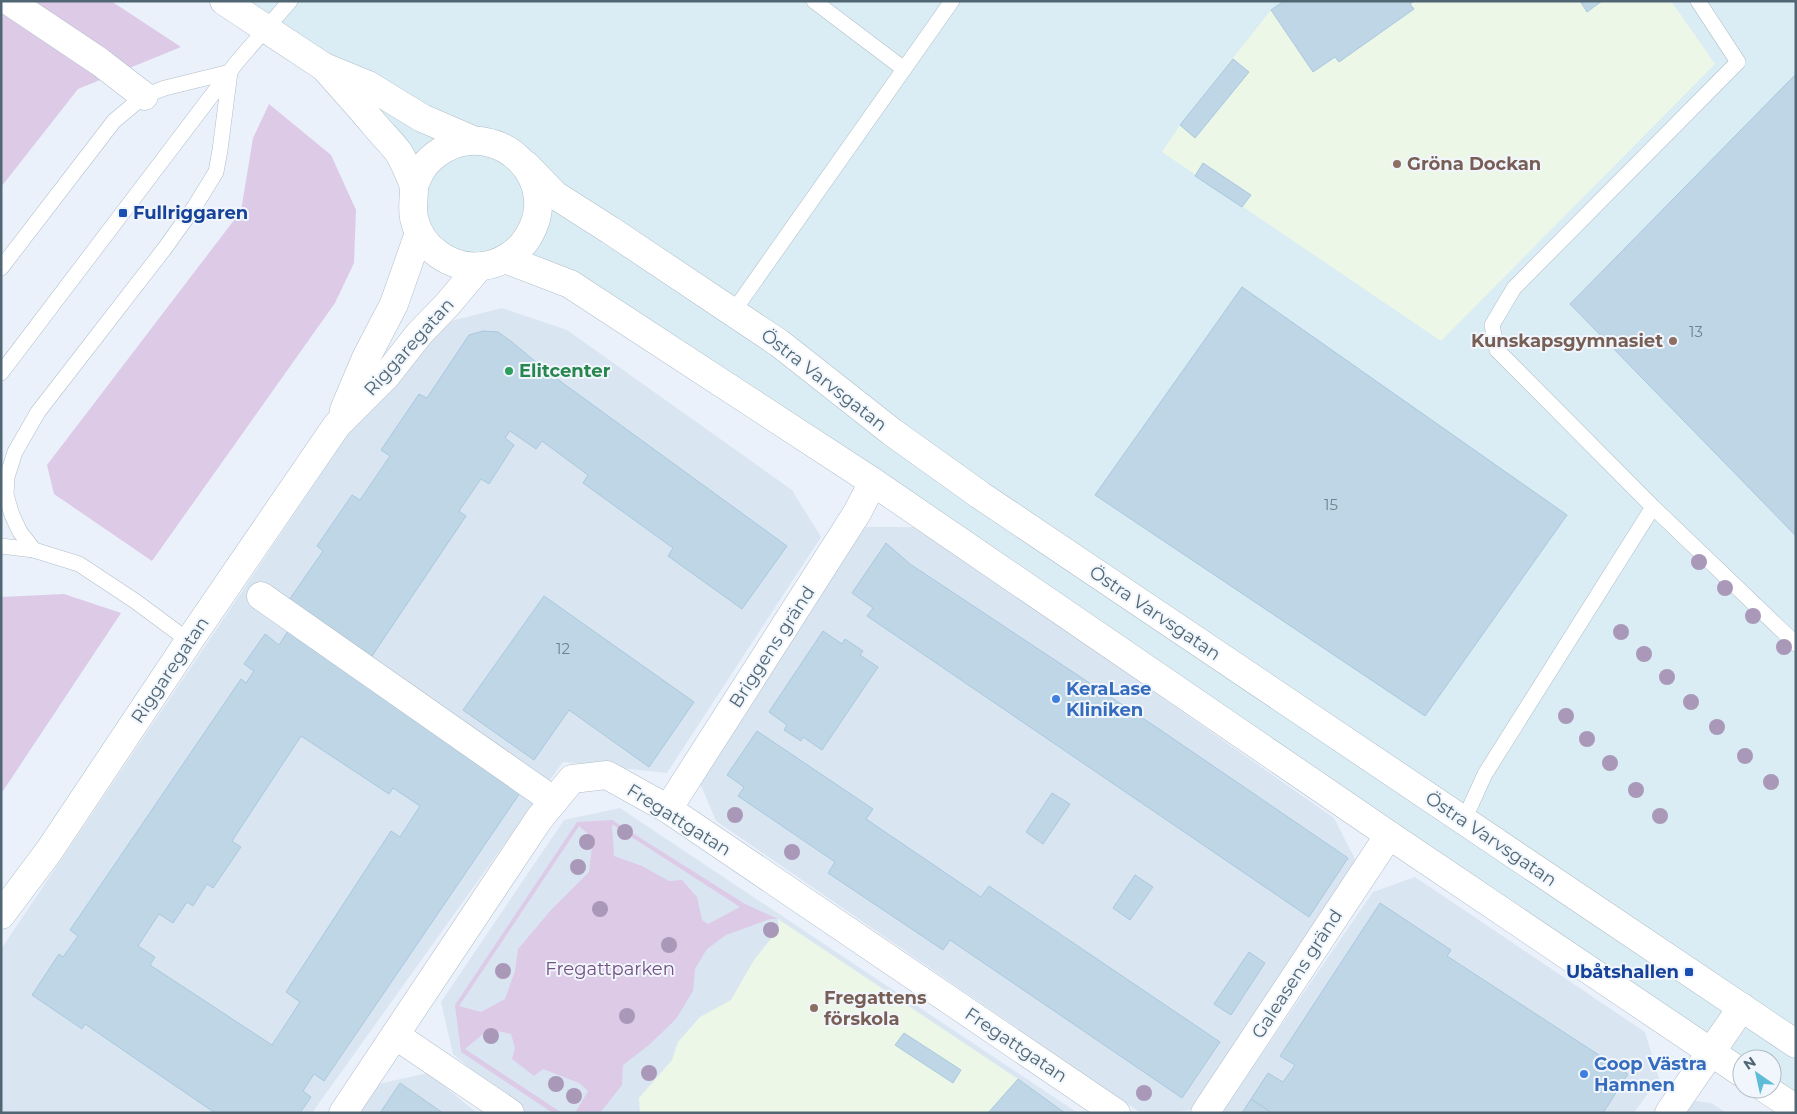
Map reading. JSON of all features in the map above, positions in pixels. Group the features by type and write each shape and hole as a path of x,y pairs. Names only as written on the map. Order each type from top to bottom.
{"street":[{"path":"9,1 100,62 144,96"},
{"path":"224,1 324,67 368,85 422,118 474,140 493,143 512,151 526,166 536,185 538,207 534,228 522,246 505,259 479,267 464,266 447,260 426,244 414,220 412,206 414,186 422,168 436,154 454,144 474,140"},
{"path":"324,67 399,153 414,186"},
{"name":"Östra Varvsgatan","path":"526,166 555,195 779,343 892,432 980,495 1796,1044"},
{"name":"Riggaregatan","path":"337,425 366,358 394,304 419,233"},
{"path":"505,259 570,284 873,482 1389,835 1732,1066"},
{"name":"Riggaregatan","path":"1,914 49,851 189,640 337,425 386,376 419,334 479,267"},
{"name":"Briggens gränd","path":"668,809 857,513 873,482"},
{"path":"261,596 554,801"},
{"name":"Fregattgatan","path":"343,1113 539,819 572,779 607,775 668,809 1116,1113"},
{"name":"Galeasens gränd","path":"1205,1113 1389,835"},
{"path":"1670,1113 1742,1007"},
{"path":"394,1034 510,1113"},
{"path":"1781,1099 1796,1109"}],"lane":[{"path":"1,373 230,72 290,1"},
{"path":"814,1 904,69"},
{"path":"733,312 952,1"},
{"path":"1698,1 1738,62 1514,288 1492,325 1497,350 1653,507 1796,644"},
{"path":"1,268 114,121 144,96 165,88 230,72"},
{"path":"34,550 20,532 6,495 7,477 15,452 38,412 165,248 195,206 216,172 230,72"},
{"path":"1464,820 1486,774 1653,507"},
{"path":"1,546 34,550 79,564 189,640"}],"shaded area":[{"path":"224,1 1796,1 1796,1109 1782,1097 1782,1049 1732,1049 1732,1052 570,284 436,253 414,186 324,67"},
{"name":"Gröna Dockan","path":"1283,1 1671,1 1715,64 1441,341 1162,152 1180,125 1271,10"},
{"path":"502,308 567,330 792,490 821,537 667,773 563,762 312,1113 1,1113 1,949 419,329"},
{"path":"859,527 918,527 1334,818 1356,861 1190,1110 1171,1113 1141,1113 716,821 699,781"},
{"path":"620,808 1078,1113 524,1113 453,1054 441,1002 564,820"},
{"path":"1415,877 1645,1032 1659,1078 1634,1113 1221,1113 1373,892"},
{"name":"Fregattens förskola","path":"778,919 1018,1079 1065,1113 640,1113 639,1098 672,1060 678,1042 700,1017 731,1000 754,960 779,929"},
{"path":"428,1073 477,1113 356,1113 378,1084"},
{"path":"1687,1100 1711,1103 1727,1113 1678,1113"}],"green space":[{"path":"1,1 111,1 181,47 78,89 1,187"},
{"path":"269,104 331,155 356,210 354,263 335,303 152,561 54,494 47,465 241,211 253,138"},
{"path":"64,594 121,613 1,794 1,597"},
{"name":"Fregattparken","path":"612,820 745,904 778,919 770,919 726,935 707,949 695,969 693,991 676,1019 649,1045 623,1065 622,1085 600,1113 575,1113 588,1091 579,1083 543,1069 534,1076 512,1059 515,1048 511,1034 489,1029 465,1049 562,1113 553,1113 461,1052 455,1005 577,822","holes":["613,825 740,907 708,924 702,920 697,897 682,880 669,881 642,866 614,856","579,826 593,838 589,872 551,910 518,949 515,971 505,999 481,1012 459,1006"]}],"building":[{"path":"1284,1 1414,1 1410,4 1414,9 1339,62 1335,57 1313,72 1271,10"},
{"path":"1580,1 1602,1 1587,12"},
{"path":"1233,59 1249,72 1195,138 1180,125"},
{"path":"1796,74 1796,536 1570,304"},
{"path":"1203,163 1251,195 1242,207 1195,176"},
{"path":"1242,287 1567,515 1425,716 1095,495"},
{"path":"483,331 498,332 549,373 787,546 742,609 668,556 673,548 583,483 588,475 542,441 536,449 510,431 505,438 514,445 489,484 481,479 459,511 466,516 370,659 287,603 323,551 317,546 352,495 360,500 390,456 381,450 419,394 427,398 469,335"},
{"path":"886,543 910,564 1159,729 1348,858 1309,917 867,616 873,608 852,593"},
{"path":"544,596 694,702 649,767 569,710 534,760 463,710"},
{"path":"288,631 522,790 324,1081 314,1074 303,1091 311,1097 300,1113 215,1113 85,1024 82,1029 32,995 59,954 63,957 78,936 70,930 241,679 246,683 254,671 244,664 265,634 279,645","holes":["301,736 389,794 393,788 420,806 400,837 391,831 286,992 300,1002 272,1045 150,965 155,957 138,946 159,914 173,923 187,902 193,906 207,884 213,888 241,847 232,841"]},
{"path":"823,631 842,644 845,639 863,651 860,655 878,667 822,750 803,737 801,741 784,730 787,725 769,712"},
{"path":"757,731 873,809 866,819 981,897 989,886 1220,1042 1182,1098 950,940 943,950 828,873 835,862 738,796 744,787 727,775"},
{"path":"1052,793 1070,804 1043,844 1026,832"},
{"path":"1135,875 1153,887 1130,920 1113,908"},
{"path":"1380,903 1451,950 1447,956 1628,1074 1603,1113 1272,1113 1251,1099 1268,1073 1283,1082 1295,1065 1280,1056"},
{"path":"1249,952 1265,963 1231,1015 1214,1004"},
{"path":"904,1033 961,1070 953,1083 895,1045"},
{"path":"1018,1079 1065,1113 988,1113"},
{"path":"400,1083 443,1113 380,1113"},
{"path":"1251,1099 1272,1113 1242,1113"}],"place":[{"name":"Gröna Dockan","path":"1397,164"},
{"name":"Fullriggaren","path":"123,213"},
{"name":"Kunskapsgymnasiet","path":"1673,341"},
{"name":"Elitcenter","path":"509,371"},
{"name":"KeraLase Kliniken","path":"1056,699"},
{"name":"Ubåtshallen","path":"1689,972"},
{"name":"Fregattens förskola","path":"814,1008"},
{"name":"Coop Västra Hamnen","path":"1584,1074"}]}
